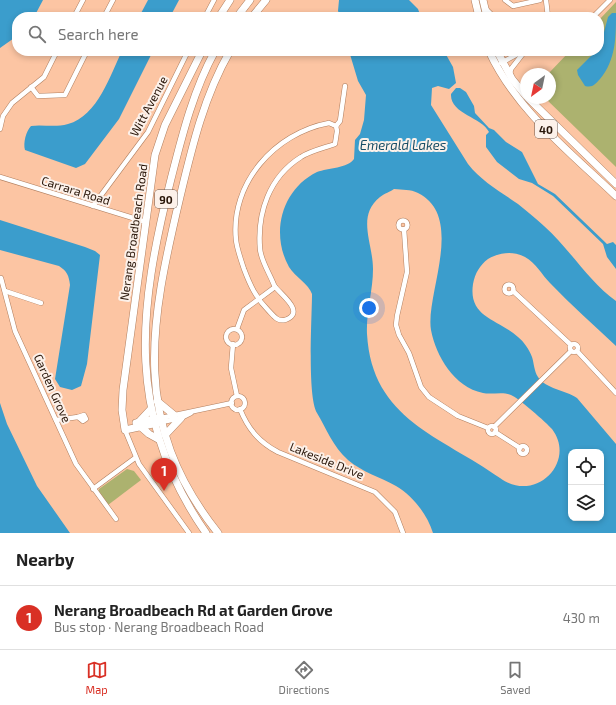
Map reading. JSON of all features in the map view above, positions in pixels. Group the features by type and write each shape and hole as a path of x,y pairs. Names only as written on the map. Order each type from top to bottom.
{"main road":[{"path":"222,12 230,0"},
{"path":"241,12 250,0"},
{"path":"256,12 266,0"},
{"path":"475,0 478,12"},
{"path":"483,0 486,12"},
{"name":"Nerang Broadbeach Road","path":"124,428 123,390 155,155 161,134 200,56"},
{"name":"90","path":"206,533 176,483 158,439 150,409 145,368 145,339 149,295 157,246 184,130 200,84 213,56"},
{"name":"90","path":"218,533 201,510 186,484 165,435 157,401 154,375 154,336 157,310 174,222 204,108 228,56"},
{"name":"40","path":"493,56 520,88"},
{"name":"40","path":"498,56 499,64 514,93 541,124 616,196"},
{"name":"40","path":"534,104 616,184"},
{"path":"157,401 177,416 165,435"},
{"path":"139,425 150,409"},
{"path":"124,428 161,420"},
{"path":"139,425 149,434 158,439"}],"street":[{"path":"77,12 83,0"},
{"path":"107,12 113,0"},
{"path":"208,12 214,0"},
{"path":"505,0 513,6 540,0"},
{"path":"546,0 547,12"},
{"path":"598,12 610,0"},
{"path":"485,8 489,12"},
{"path":"0,129 3,116 12,103 44,77 54,56"},
{"path":"31,87 38,96 65,95 84,56"},
{"name":"Witt Avenue","path":"93,206 148,132 186,56"},
{"path":"499,64 514,56"},
{"path":"510,76 512,69 520,56"},
{"path":"336,126 329,122 316,125 296,133 275,148 254,170 246,185 239,204 236,221 236,240 251,287 258,299 277,320 290,318 293,312 291,304 275,287 260,251 259,230 262,207 271,188 288,166 302,156 335,144 337,131 336,126 340,121 345,86"},
{"name":"Carrara Road","path":"0,177 146,222"},
{"path":"404,229 407,272 396,325 399,335 409,353 421,387 429,397 458,416 488,428 491,426 520,448"},
{"name":"Garden Grove","path":"1,278 16,331 76,464 116,519"},
{"path":"237,329 244,310 275,287"},
{"path":"5,291 41,303"},
{"path":"513,291 571,345 577,345 577,351 616,393"},
{"path":"237,329 241,333 242,339 238,343 233,344 228,342 227,333 231,330 237,329"},
{"path":"233,344 231,368 237,396"},
{"path":"571,345 571,351"},
{"path":"495,430 515,407 571,351 577,351"},
{"path":"232,404 233,399 237,396"},
{"path":"232,404 234,408 240,409 244,407 245,401 241,397 237,396"},
{"path":"161,420 232,404"},
{"name":"Lakeside Drive","path":"240,409 250,428 265,445 278,452 375,492 395,512 403,533"},
{"path":"56,420 78,417"},
{"name":"Nerang Broadbeach Road","path":"124,428 135,458 189,533"},
{"path":"93,489 135,458"}],"green space":[{"path":"616,2 616,167 551,104 556,104 556,68 554,68 565,56 604,56 604,15"},
{"path":"127,469 134,471 141,480 108,505 99,493 99,489"}],"water":[{"path":"0,0 43,0 37,12 12,12 12,40 0,48"},
{"path":"148,0 179,0 173,12 142,12"},
{"path":"339,0 409,0 419,12 338,12"},
{"path":"612,13 616,13 616,31 612,56 600,79 592,86 585,86 578,75 577,70 591,56 604,56 604,32 608,17"},
{"path":"120,56 150,56 119,119 85,164 76,168 25,150 25,137 31,126 58,126 78,120 95,104 108,83"},
{"name":"Emerald Lakes","path":"350,56 447,56 453,67 456,83 449,89 438,86 432,88 431,105 468,164 485,181 518,204 544,226 588,275 616,301 616,346 547,280 532,262 521,255 507,253 488,259 478,270 473,284 475,304 486,316 518,337 528,348 533,359 536,372 541,381 577,398 616,444 616,533 433,533 423,512 414,500 396,486 353,464 343,455 330,437 317,413 312,390 312,294 308,287 289,267 283,254 280,240 280,226 283,213 295,189 317,172 343,166 354,159 355,140 360,134 364,120 366,95 358,81","holes":["394,189 415,192 432,204 439,220 442,238 431,315 431,330 437,350 448,369 463,384 473,390 483,393 501,393 511,395 532,410 552,429 558,442 559,454 556,466 548,476 538,483 526,486 513,485 433,437 413,422 396,406 382,387 372,363 367,334 373,269 367,221 373,204 380,197"]},
{"path":"456,88 460,88 466,92 474,106 475,113 489,128 494,130 506,142 522,152 538,184 555,194 607,244 613,242 616,245 616,269 607,257 603,244 553,196 532,183 519,179 497,162 486,147 486,135 489,132 480,123 461,111 452,101 451,94"},
{"path":"0,220 85,247 100,255 87,364 81,386 72,390 60,387 55,379 70,285 67,274 59,266 0,250"},
{"path":"0,403 7,424 37,486 70,533 0,533"}],"place":[{"name":"Nerang Broadbeach Rd at Garden Grove","path":"164,491"}]}
